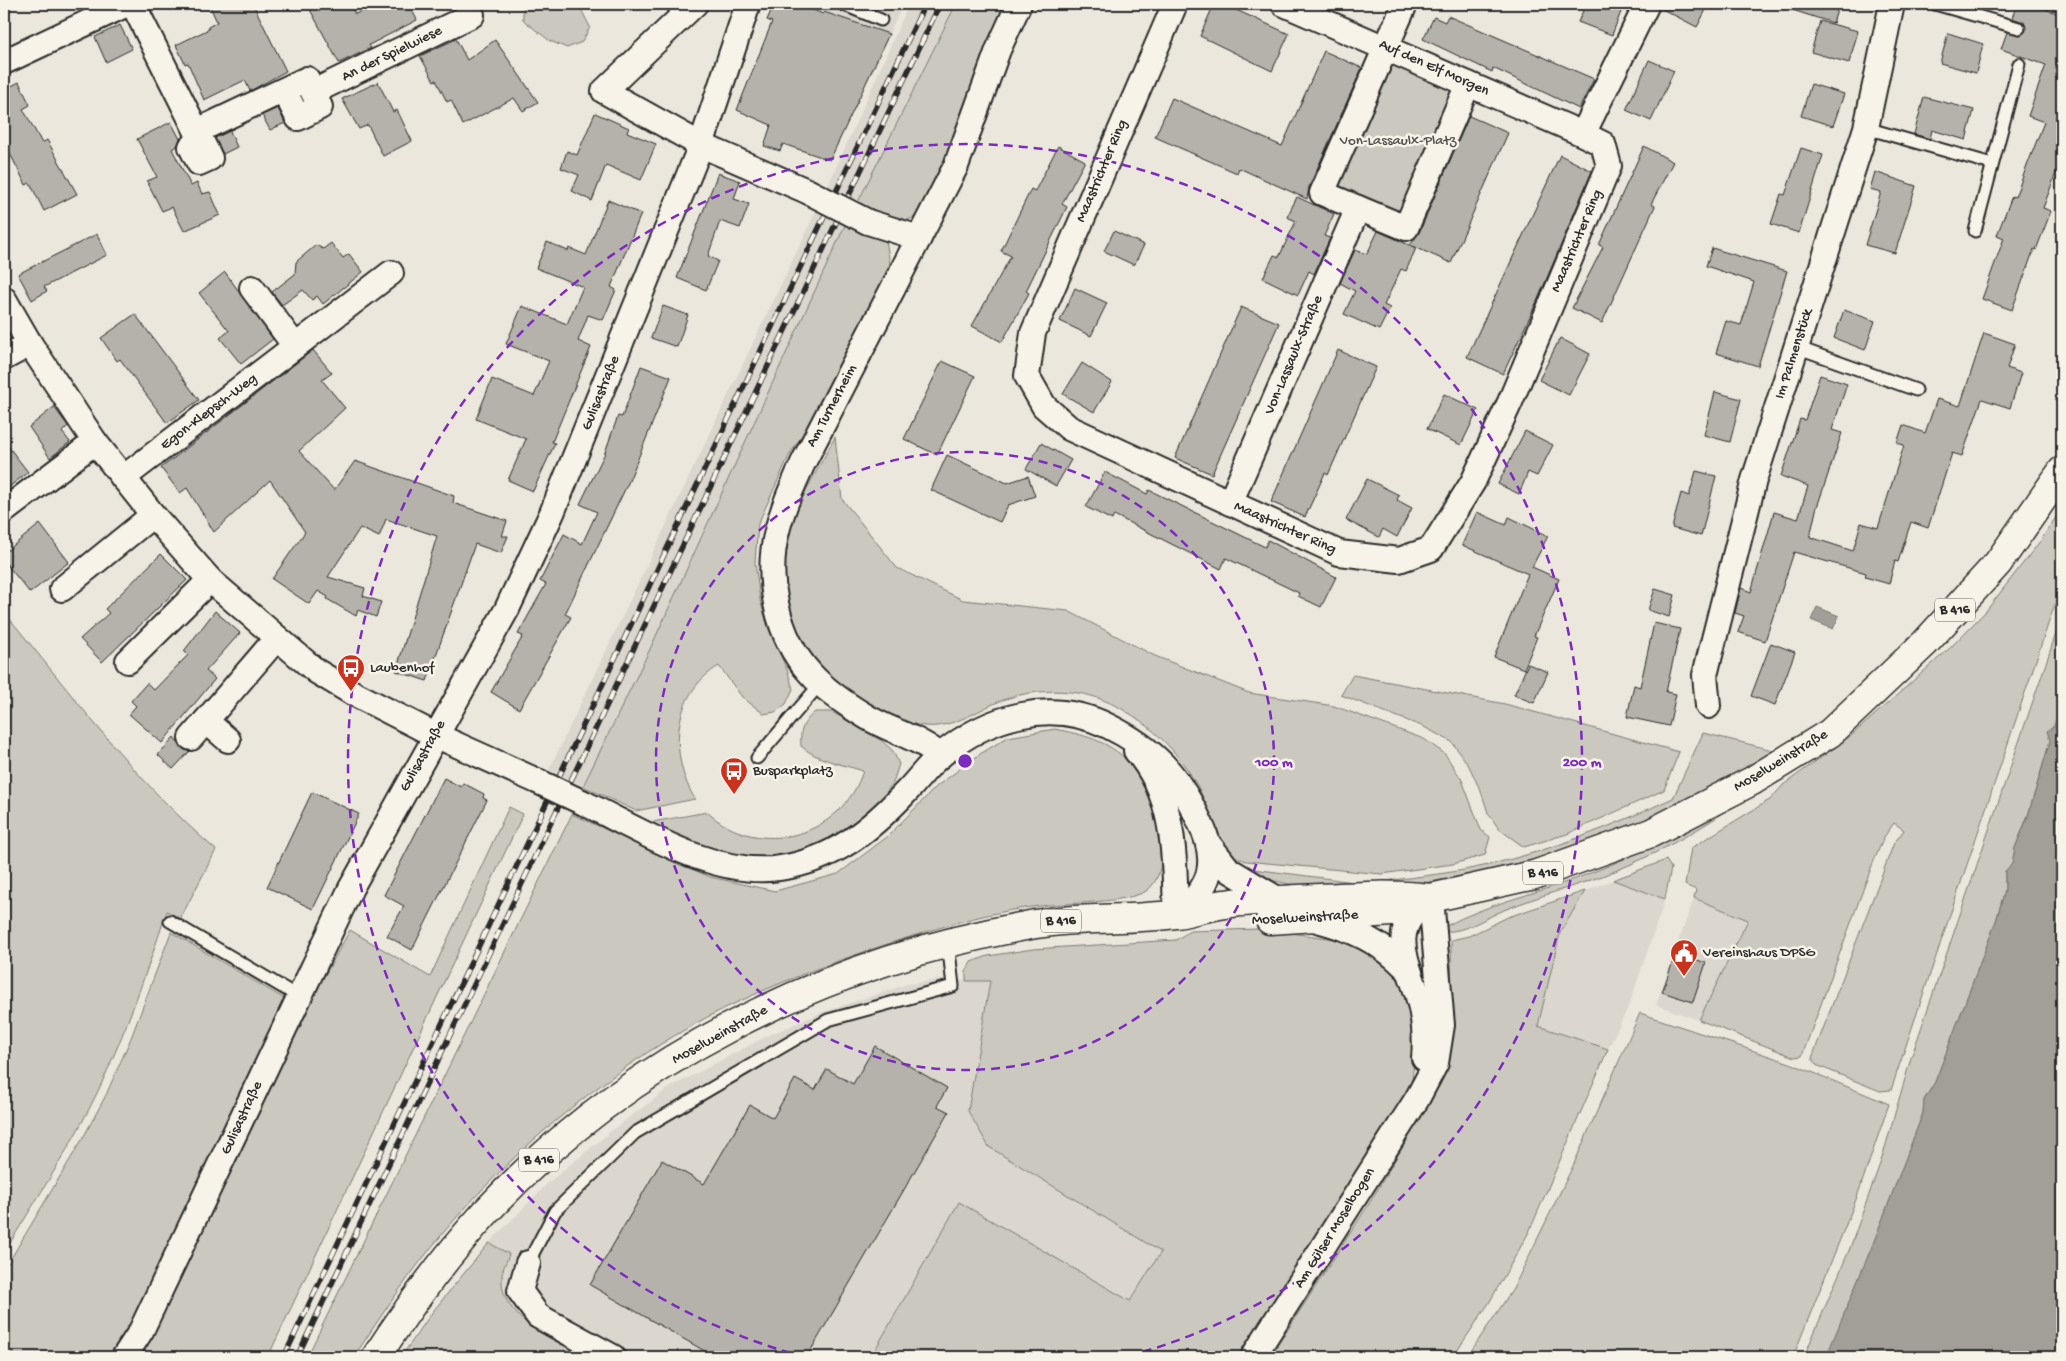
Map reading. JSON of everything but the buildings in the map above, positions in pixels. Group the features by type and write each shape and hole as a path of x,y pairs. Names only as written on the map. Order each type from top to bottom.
{"main road":[{"name":"Moselweinstraße","path":"1176,914 1228,921 1392,912 1431,898 1534,876 1628,842 1752,781 1830,733 1925,644 1998,564 2062,471"},
{"name":"Moselweinstraße","path":"376,1357 441,1264 487,1211 548,1153 623,1092 721,1031 773,1006 857,971 921,948 1029,925 1063,920 1176,914 1227,903 1392,894 1431,898"}],"street":[{"name":"An der Spielwiese","path":"4,62 127,4 200,136 284,90 298,118 320,107 313,92 472,15"},
{"path":"695,4 604,91 701,145 807,191 868,222 919,238"},
{"name":"Gulisastraße","path":"124,1357 141,1331 351,888 507,609 552,513 701,145 748,4"},
{"name":"Am Turnerheim","path":"940,756 931,747 902,736 868,718 820,684 801,662 791,646 779,613 773,571 777,532 789,496 810,447 956,166 998,50 1019,4"},
{"name":"Maastrichter Ring","path":"1175,4 1033,333 1027,376 1044,406 1069,428 1339,553 1399,560 1431,549 1473,482 1498,428 1609,166 1603,144 1583,134"},
{"name":"Auf den Elf Morgen","path":"1284,4 1386,46 1583,134"},
{"path":"1405,4 1322,193 1406,228 1468,84"},
{"path":"1583,134 1647,4"},
{"name":"Im Palmenstück","path":"1708,706 1705,674 1754,480 1866,128 1892,4"},
{"name":"Von-Lassaulx-Straße","path":"1230,503 1358,208"},
{"name":"Egon-Klepsch-Weg","path":"123,478 295,346 331,324 391,273"},
{"path":"252,288 295,346"},
{"path":"4,299 30,344 95,442 153,515 210,580 276,639 330,679 435,735 715,864 747,870 780,868 825,857 865,831 887,812 940,756 984,726 1019,715 1039,712 1074,715 1111,727 1143,746 1172,772 1193,806 1208,843 1211,866 1207,880 1195,899 1176,914"},
{"path":"4,358 30,344"},
{"path":"4,510 95,442"},
{"path":"62,589 153,515"},
{"path":"128,661 210,580"},
{"path":"228,740 198,729 276,639"},
{"path":"1111,727 1144,760 1152,773 1165,804 1171,826 1174,855 1176,914"},
{"path":"1208,843 1230,870 1279,900"},
{"name":"Am Gülser Moselbogen","path":"1417,1099 1424,1061 1425,1026 1417,993 1406,968 1402,947 1407,926 1416,910 1431,898"},
{"name":"Am Gülser Moselbogen","path":"1253,1357 1417,1099 1436,1063 1442,1025 1431,898"},
{"name":"Am Gülser Moselbogen","path":"1308,918 1341,926 1374,941 1392,953 1406,968"},
{"path":"528,1263 520,1291 538,1316 613,1357"}],"lane":[{"path":"842,4 881,20"},
{"path":"1935,4 2020,28"},
{"path":"1975,231 2019,64"},
{"path":"1866,128 1992,164"},
{"path":"1796,347 1916,390"},
{"path":"757,758 820,684"},
{"path":"170,921 299,997"},
{"path":"528,1263 555,1211 635,1133 828,1020 953,986 948,942"}],"shaded area":[{"path":"804,4 903,4 889,34"},
{"path":"909,4 956,4 856,206 826,190"},
{"path":"818,207 847,221 650,649 583,786 549,770"},
{"path":"1817,607 1839,616 1833,629 1811,620"},
{"path":"2062,703 2062,1357 1826,1357 1873,1244 1923,1113 1924,1100 1935,1082 1996,921 2005,890 2005,871 2012,864 2015,848 2028,816 2050,741 2047,731 2055,726"},
{"path":"1613,880 1665,899 1630,1003 1608,1049 1538,1026 1560,933 1585,891"},
{"path":"1694,898 1748,920 1699,1020 1656,1005"},
{"path":"939,980 990,981 968,1111 989,1147 1161,1252 1130,1302 959,1202 871,1357 586,1357 519,1317 506,1299 502,1276 509,1254 489,1243 548,1183 615,1128 669,1088 769,1035 823,1012 908,984"}],"green space":[{"path":"526,4 566,4 581,9 590,27 582,42 567,48 550,41 523,20 523,9"},
{"path":"956,4 1006,4 986,50 954,138 921,211 915,217 903,222 856,206"},
{"name":"Von-Lassaulx-Platz","path":"1388,63 1461,95 1408,219 1335,188"},
{"path":"847,221 886,240 891,270 829,392 789,456 758,524 755,562 760,600 768,627 788,672 793,689 786,704 775,712 764,714 742,697 719,666 703,678 691,693 683,709 679,727 681,764 695,799 636,811 583,786 650,649"},
{"path":"835,437 842,499 897,568 963,600 1068,611 1155,656 1249,693 1334,706 1424,739 1445,754 1462,780 1481,830 1490,837 1485,855 1453,864 1382,874 1246,861 1232,855 1227,850 1217,832 1201,792 1178,756 1141,721 1111,703 1073,692 1037,692 1003,700 955,722 927,726 917,725 896,718 853,695 823,672 804,643 790,608 784,571 784,553 791,524"},
{"path":"2062,508 2062,583 1891,1090 1880,1091 1816,1065 1812,1058 1894,843 1904,830 1894,823 1884,837 1871,868 1802,1056 1794,1057 1699,1020 1748,920 1694,898 1696,890 1685,885 1691,848 1771,799 1783,785 1852,735 1950,648 1986,611 2041,540"},
{"path":"4,612 131,766 186,823 216,850 180,919 167,911 136,1001 99,1089 66,1152 4,1253"},
{"path":"2062,616 2064,673 2062,704 2051,732 2028,815 2015,848 2012,865 2005,871 2005,890 1996,921 1935,1082 1924,1100 1923,1113 1873,1244 1830,1349 1826,1357 1804,1357 1850,1248 1882,1158 1911,1058"},
{"path":"1353,675 1505,704 1679,752 1664,790 1567,834 1524,847 1499,829 1488,813 1482,794 1469,766 1452,742 1424,727 1341,695"},
{"path":"815,712 832,712 882,741 893,751 899,764 893,783 878,803 832,845 767,862 701,848 647,823 707,812 728,827 750,835 774,838 797,834 818,826 837,812 852,794 863,771 814,755 801,746 803,727"},
{"path":"1055,729 1085,736 1104,743 1129,762 1148,787 1154,801 1161,829 1162,858 1154,883 1146,891 1125,898 1040,906 1009,911 969,919 929,931 840,960 782,983 725,1008 686,1029 610,1078 538,1136 505,1167 473,1199 420,1262 354,1357 307,1357 572,814 710,877 775,891 838,874 887,837 937,786 980,754 1008,737"},
{"path":"1703,733 1777,751 1681,804 1634,826 1600,839 1496,869 1390,888 1380,884 1386,881 1476,868 1536,852 1605,828 1673,798"},
{"path":"509,807 523,814 268,1357 4,1357 4,1270 83,1138 106,1095 131,1038 171,932 305,1011 350,930 430,977"},
{"path":"1720,810 1722,814 1696,830 1629,865 1504,910 1468,927 1444,932 1446,926 1462,918 1509,900 1575,879 1631,856"},
{"path":"1666,860 1671,868 1665,899 1613,880"},
{"path":"1253,869 1367,883 1344,889 1308,887 1268,879 1248,871"},
{"path":"1585,891 1560,933 1538,1026 1608,1049 1529,1232 1489,1303 1453,1357 1270,1357 1367,1207 1439,1086 1452,1043 1451,940 1469,936 1508,917"},
{"path":"1261,929 1358,942 1393,967 1404,989 1411,1012 1416,1045 1412,1080 1404,1105 1239,1357 871,1357 959,1202 1130,1301 1161,1252 989,1147 968,1111 990,981 966,981 966,972 971,962 988,956 1033,949 1176,940 1190,931"},
{"path":"1640,1013 1790,1063 1889,1104 1857,1197 1793,1357 1467,1357 1513,1289 1573,1166"},
{"path":"489,1243 509,1254 502,1276 503,1291 509,1305 531,1327 586,1357 401,1357 434,1310"}],"railway":[{"path":"284,1357 925,4"},
{"path":"297,1357 940,4"}],"place":[{"name":"Laubenhof","path":"351,692"},
{"name":"Busparkplatz","path":"734,795"},
{"name":"Vereinshaus DPSG","path":"1684,977"}]}
